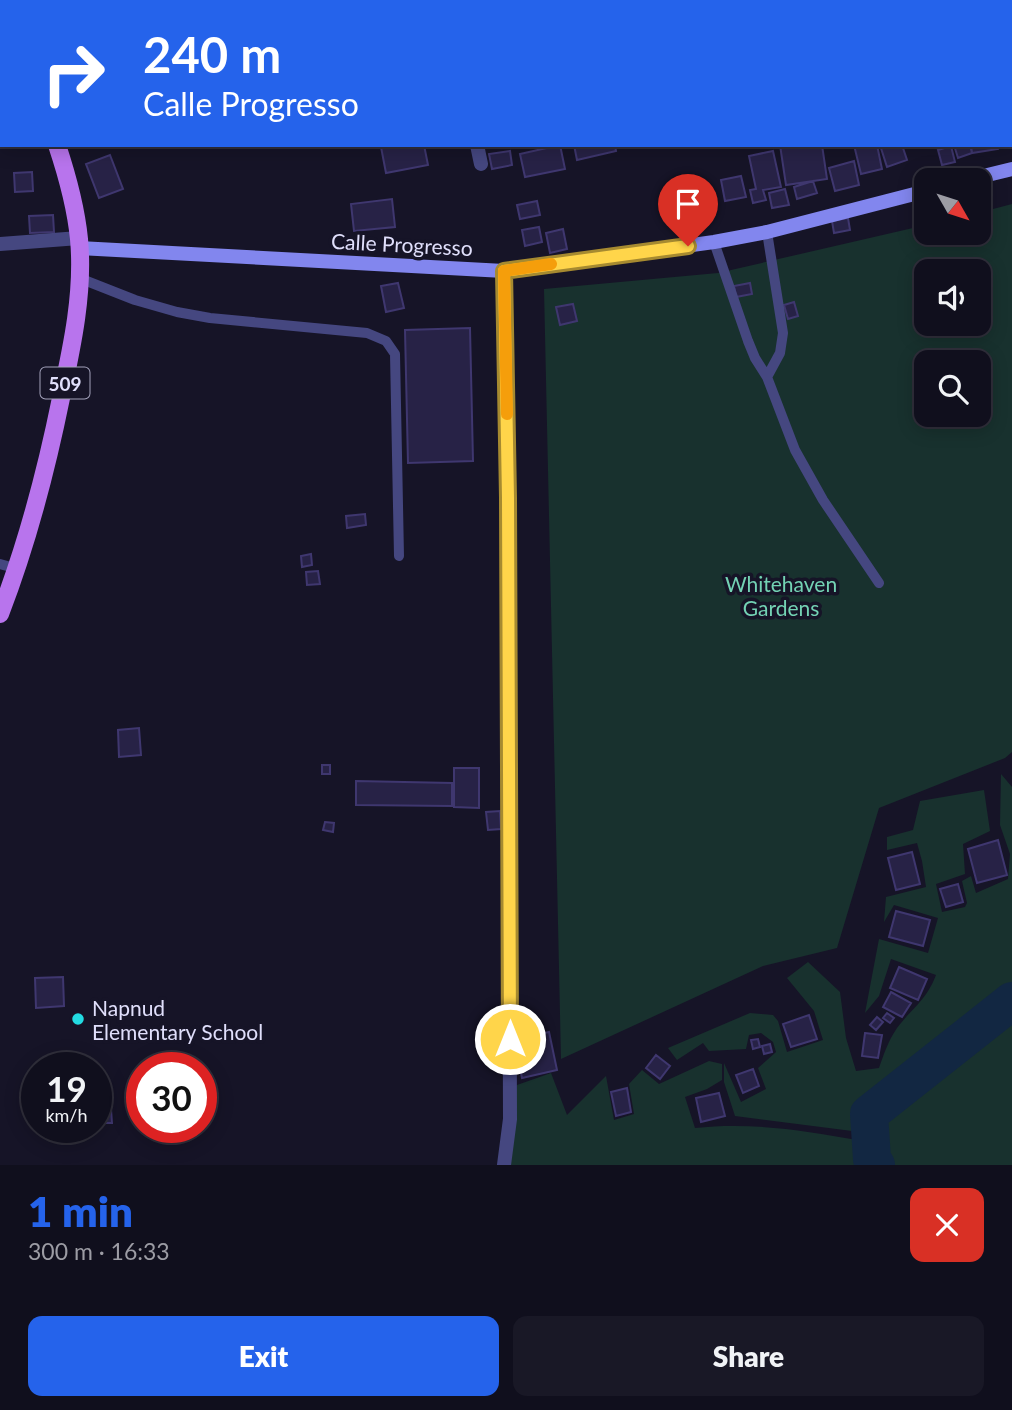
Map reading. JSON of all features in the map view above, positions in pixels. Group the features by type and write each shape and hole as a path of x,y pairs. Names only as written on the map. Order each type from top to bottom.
{"main road":[{"name":"509","path":"0,614 9,566 47,464 72,350 79,278 79,243 58,147"},
{"path":"991,174 1012,169"},
{"name":"Calle Progresso","path":"79,243 504,271 714,242 767,232 914,194"}],"street":[{"path":"477,147 481,164"},
{"name":"Calle Progresso","path":"0,244 79,243"},
{"path":"504,271 508,498 510,1106 504,1165"}],"lane":[{"path":"767,232 783,333 780,353 767,377"},
{"path":"714,242 748,341 767,377 795,450 823,500 880,583"},
{"path":"79,278 135,300 177,312 210,318 367,333 387,341 395,354 399,556"}],"green space":[{"name":"Whitehaven Gardens","path":"1012,204 1012,752 1005,758 879,808 837,948 763,966 561,1059 544,289 718,273 914,228 914,245 991,245 991,210"},
{"path":"1001,774 1012,787 1012,986 922,1064 864,1107 860,1132 735,1116 724,1082 724,1063 741,1102 766,1089 758,1068 776,1052 773,1042 761,1033 749,1035 746,1049 709,1051 703,1043 677,1060 668,1048 750,1013 773,1015 778,1021 787,1052 823,1040 814,1011 787,978 808,962 840,992 846,1038 856,1071 879,1068 894,1033 923,998 936,975 891,959 879,996 865,1013 879,939 928,953 938,918 894,905 884,922 886,897 926,887 917,843 887,850 887,837 913,830 920,801 984,790 990,831 963,844 965,874 936,884 942,912 965,907 967,903 962,881 971,876 976,893 1008,879 1010,854 1000,825"},
{"path":"1012,1009 1012,1165 886,1165 876,1145 875,1119"},
{"path":"709,1061 722,1064 722,1080 685,1097 695,1128 776,1128 857,1140 869,1165 509,1165 517,1085 551,1073 567,1115 606,1076 614,1120 634,1114 629,1084 642,1070 659,1084"}],"building":[{"path":"381,147 424,147 428,165 386,173"},
{"path":"560,147 565,169 525,177 520,154"},
{"path":"574,147 615,147 616,151 577,160"},
{"path":"780,147 822,147 827,179 786,185"},
{"path":"854,147 877,147 882,169 861,174"},
{"path":"881,147 903,147 907,160 887,167"},
{"path":"951,147 955,162 942,165 938,150"},
{"path":"955,147 970,147 972,153 958,158"},
{"path":"971,147 998,147 998,149 972,153"},
{"path":"510,151 512,165 492,169 489,154"},
{"path":"773,151 781,187 763,190 766,200 753,203 750,190 756,189 749,156"},
{"path":"110,155 123,189 99,198 86,164"},
{"path":"854,161 859,185 835,191 829,168"},
{"path":"32,172 33,191 15,192 14,173"},
{"path":"741,176 746,197 725,201 721,180"},
{"path":"813,181 817,193 797,199 794,187"},
{"path":"785,189 789,205 772,208 769,193"},
{"path":"392,199 395,227 354,231 351,204"},
{"path":"537,201 540,215 520,219 517,205"},
{"path":"53,215 54,232 30,233 29,216"},
{"path":"848,218 850,230 834,233 832,221"},
{"path":"539,227 542,242 525,246 522,230"},
{"path":"563,229 567,249 550,253 546,233"},
{"path":"398,283 404,308 386,312 381,286"},
{"path":"750,283 752,294 736,297 734,286"},
{"path":"794,302 798,316 788,319 784,305"},
{"path":"573,304 577,321 560,325 556,307"},
{"path":"470,328 473,461 408,463 405,330"},
{"path":"365,514 366,525 347,528 346,516"},
{"path":"311,554 312,565 302,567 301,556"},
{"path":"318,571 320,584 307,585 306,572"},
{"path":"139,728 141,755 119,757 118,730"},
{"path":"322,765 330,765 330,774 322,774"},
{"path":"454,768 479,768 479,808 454,807"},
{"path":"356,781 452,783 452,806 356,805"},
{"path":"500,811 501,829 488,830 486,812"},
{"path":"325,822 334,823 333,832 323,830"},
{"path":"998,840 1007,875 977,883 968,849"},
{"path":"912,852 920,884 896,890 888,858"},
{"path":"958,884 963,902 946,907 940,889"},
{"path":"896,911 930,920 923,946 889,937"},
{"path":"899,967 927,979 918,1000 890,988"},
{"path":"63,977 64,1006 36,1008 35,978"},
{"path":"891,992 911,1003 902,1017 883,1007"},
{"path":"887,1013 894,1018 890,1023 883,1018"},
{"path":"809,1015 817,1039 791,1047 783,1024"},
{"path":"877,1017 883,1022 876,1030 870,1025"},
{"path":"549,1032 557,1070 522,1078 514,1040"},
{"path":"865,1033 882,1035 878,1058 862,1056"},
{"path":"758,1039 760,1047 753,1049 751,1040"},
{"path":"770,1044 772,1052 764,1054 762,1046"},
{"path":"656,1055 670,1066 660,1079 646,1068"},
{"path":"753,1069 759,1086 743,1093 736,1075"},
{"path":"627,1088 631,1112 616,1116 611,1092"},
{"path":"719,1093 725,1116 701,1122 696,1098"}],"waterway":[{"path":"876,1165 872,1159 869,1114 1012,1001"}],"slow traffic":[{"path":"507,414 504,271 551,264"}],"place":[{"name":"Napnud Elementary School","path":"78,1019"}],"route":[{"path":"510,1039 508,498 504,271 688,246"}]}
